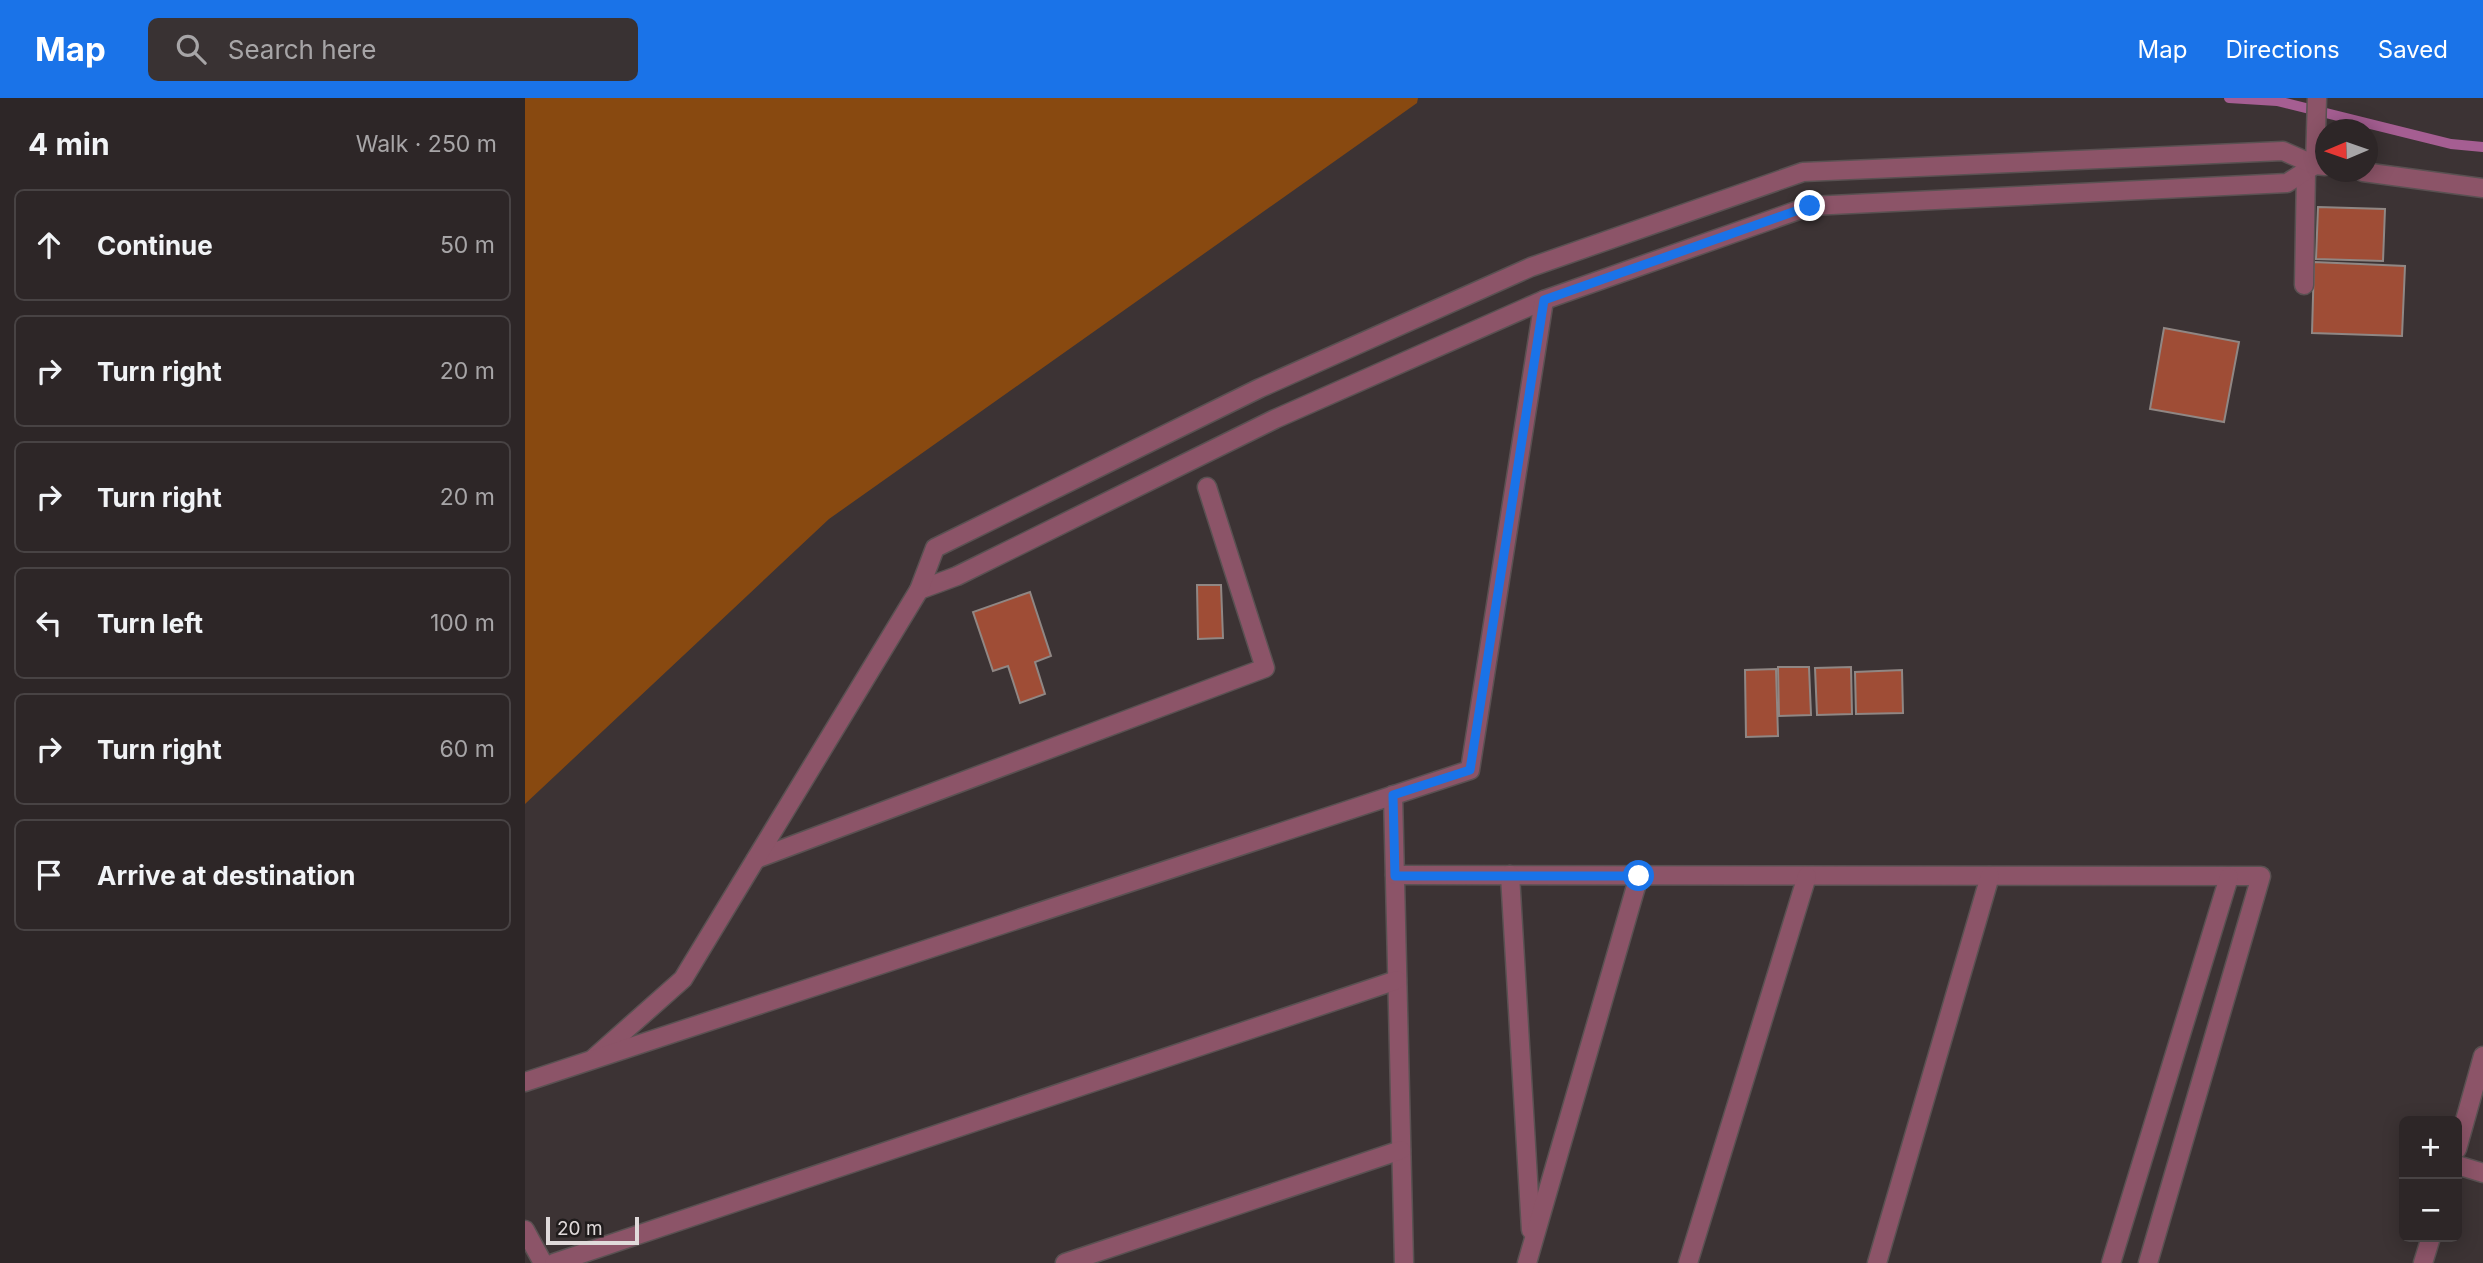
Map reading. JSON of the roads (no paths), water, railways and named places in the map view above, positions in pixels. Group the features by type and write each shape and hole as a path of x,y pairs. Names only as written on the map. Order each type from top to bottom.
{"street":[{"path":"2316,119 2317,98"},
{"path":"594,1058 683,979 919,590 935,548 1260,387 1531,267 1803,172 2283,151 2315,164"},
{"path":"2304,285 2315,164"},
{"path":"919,590 957,576 1275,419 1544,300 1810,206 2287,183 2315,164"},
{"path":"2378,174 2483,188"},
{"path":"525,1082 1470,770 1544,300"},
{"path":"756,859 1265,668 1206,487"},
{"path":"1393,795 1403,1263"},
{"path":"1395,876 2261,877 2148,1263"},
{"path":"1510,876 1532,1244"},
{"path":"1527,1263 1639,876"},
{"path":"1688,1263 1807,876"},
{"path":"1877,1263 1990,876"},
{"path":"2111,1263 2229,877"},
{"path":"554,1263 1397,980"},
{"path":"2462,1131 2483,1056"},
{"path":"1065,1263 1401,1150"},
{"path":"2462,1167 2483,1173"},
{"path":"525,1230 543,1263"},
{"path":"2423,1263 2429,1242"}],"waterway":[{"path":"2229,98 2277,101 2451,144 2483,147"}]}
